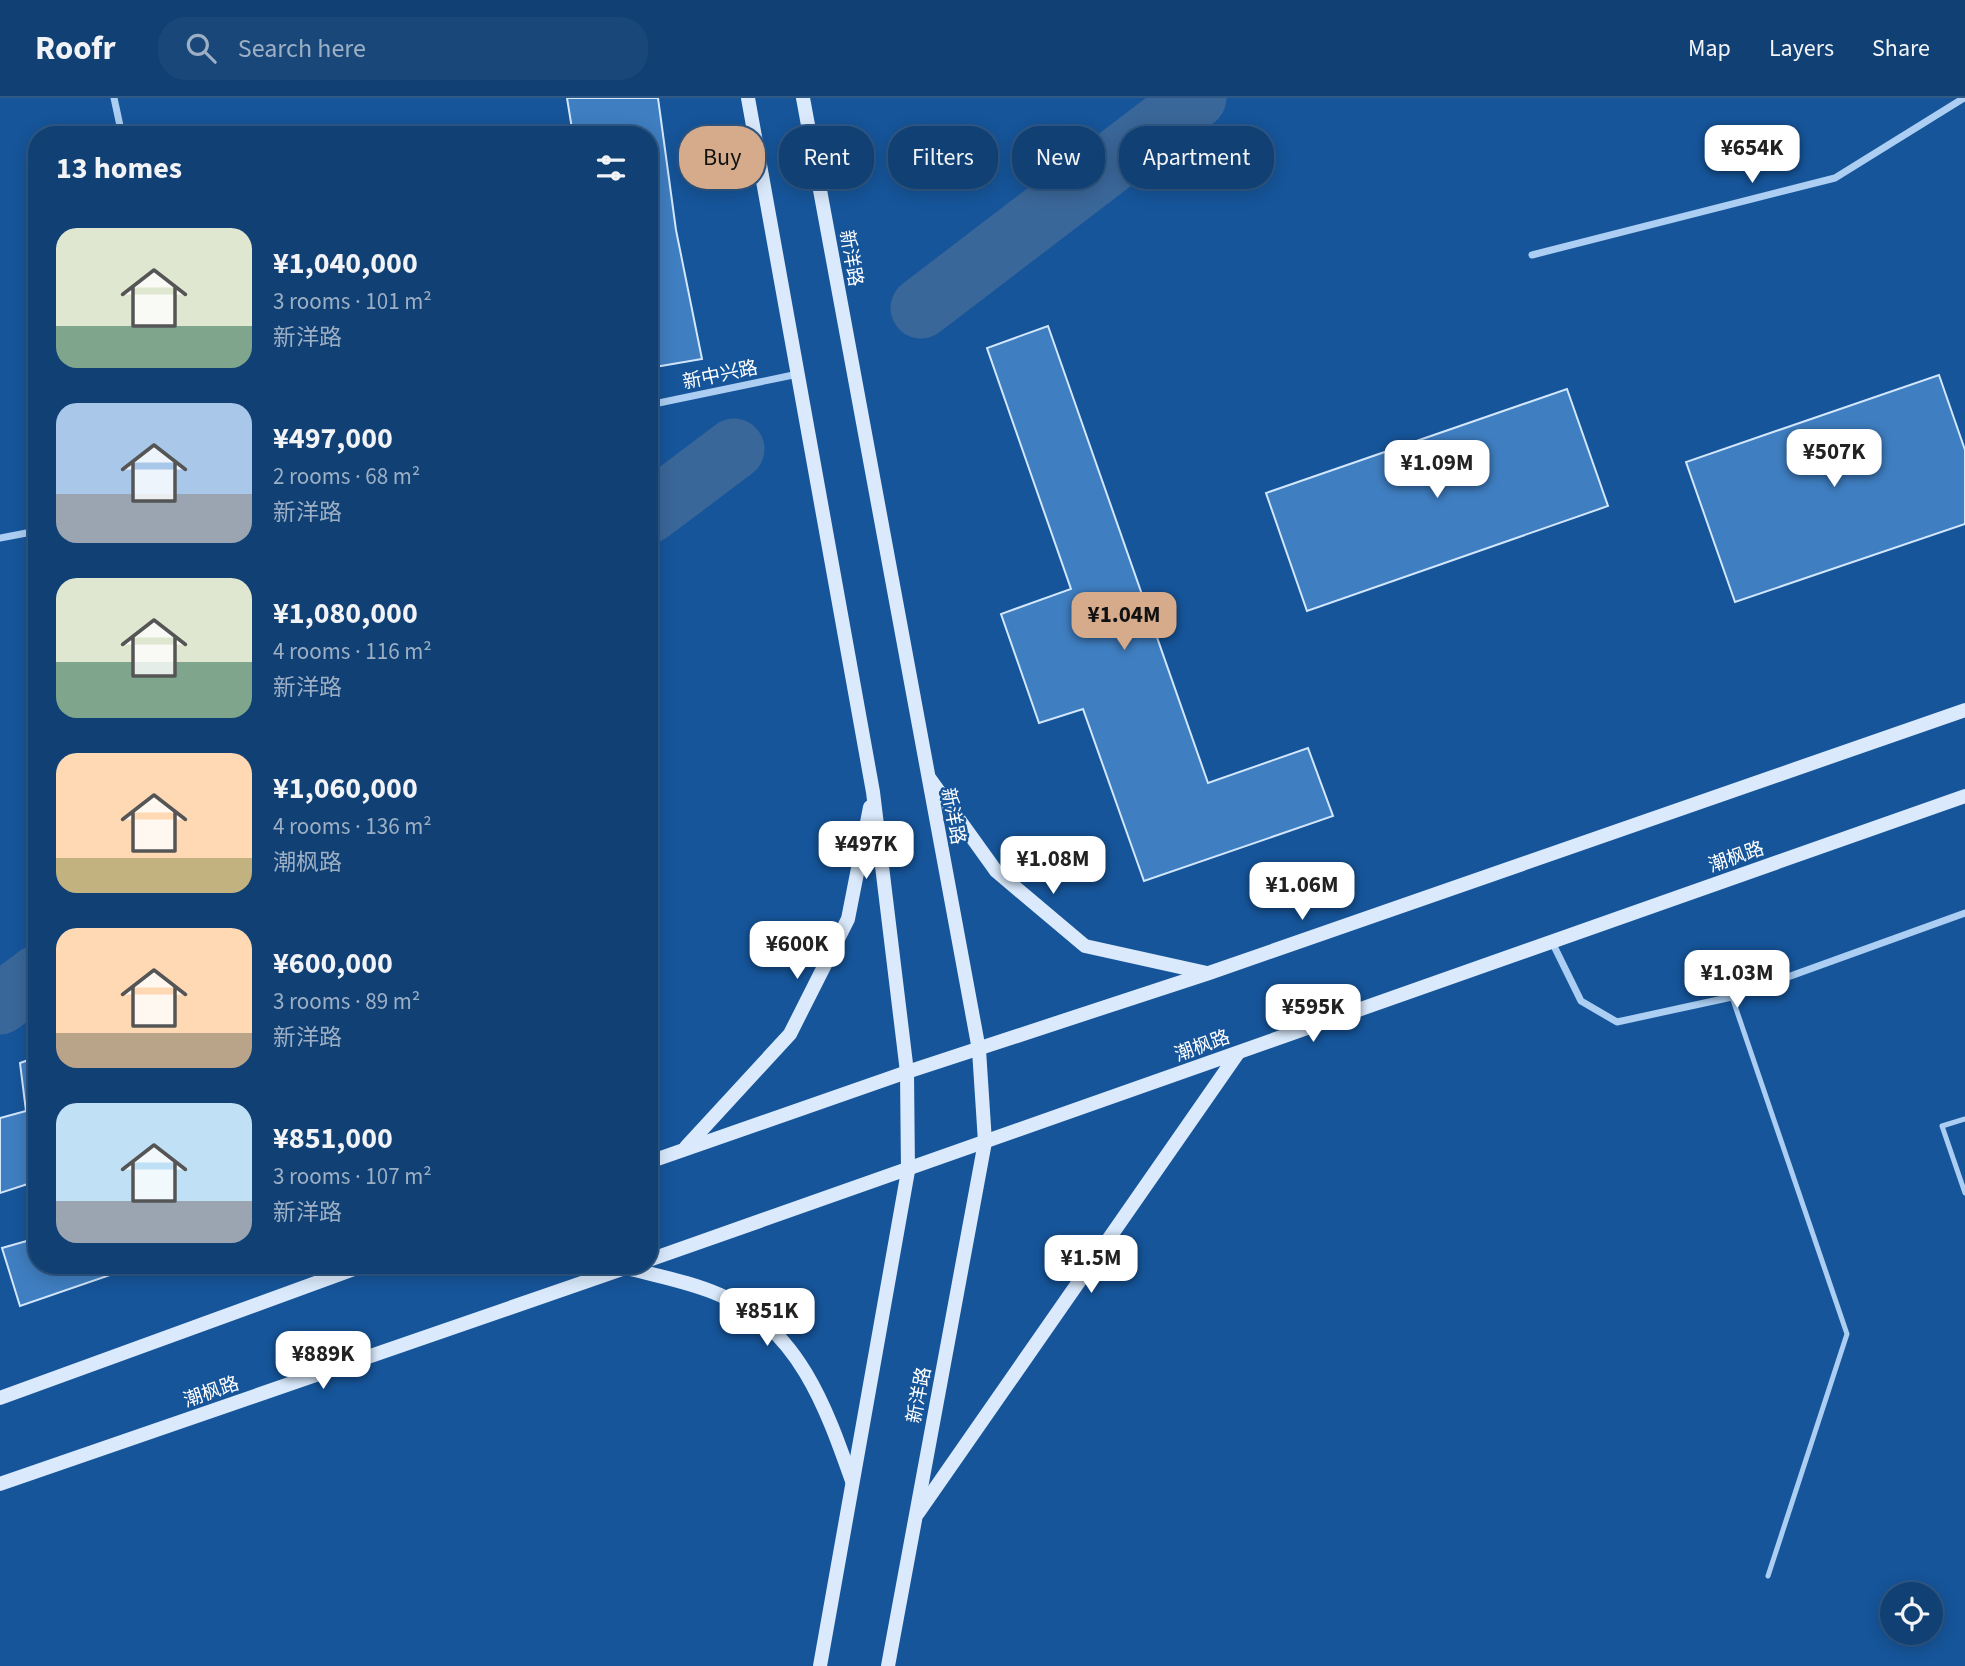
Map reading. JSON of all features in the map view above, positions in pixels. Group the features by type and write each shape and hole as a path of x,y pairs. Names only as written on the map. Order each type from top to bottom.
{"main road":[{"path":"748,98 873,792 907,1072 908,1171 820,1666"},
{"name":"新洋路","path":"803,98 979,1049 985,1142 888,1666"},
{"path":"658,1159 907,1072 1209,973 1965,710"},
{"path":"926,774 996,871 1085,946 1209,973"},
{"path":"684,1150 790,1034 848,919 873,792"},
{"name":"潮枫路","path":"658,1257 908,1171 1965,796"},
{"path":"915,1517 1238,1052"},
{"path":"0,1398 340,1274"},
{"name":"潮枫路","path":"0,1484 607,1274"},
{"path":"656,1274 720,1294 765,1320 798,1356 831,1422 854,1485"}],"street":[{"path":"114,98 119,126"},
{"path":"1532,255 1835,178 1964,98"},
{"name":"新中兴路","path":"658,403 798,374"},
{"path":"0,538 28,533"},
{"path":"1551,942 1581,1001 1617,1022 1732,997 1965,913"}],"lane":[{"path":"1732,997 1847,1334 1768,1576"},
{"path":"1965,1119 1942,1126 1965,1193"}],"building":[{"path":"567,98 658,98 676,230 702,359 658,366 658,126 572,126"},
{"path":"1048,326 1208,783 1308,748 1333,816 1144,881 1083,709 1039,723 1001,614 1071,589 987,348"},
{"path":"1939,375 1965,450 1965,524 1735,602 1686,462"},
{"path":"1567,389 1608,506 1307,611 1266,493"},
{"path":"28,1060 28,1184 0,1193 0,1118 26,1111 20,1063"},
{"path":"28,1241 28,1274 113,1274 20,1306 2,1248"}],"waterway":[{"path":"921,308 1196,98"},
{"path":"658,506 734,449"},
{"path":"0,1004 28,983"}]}
